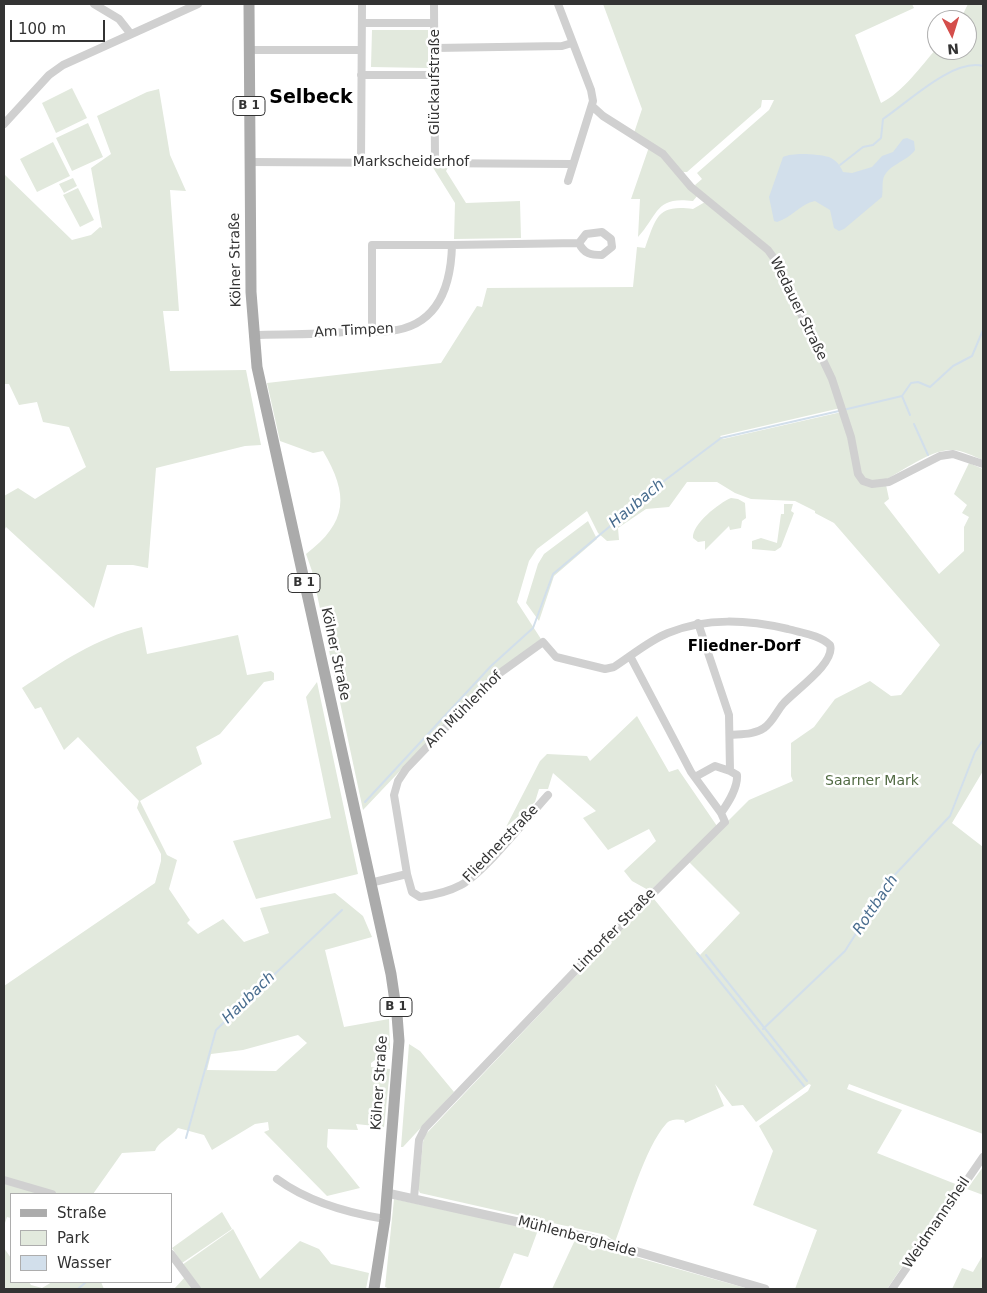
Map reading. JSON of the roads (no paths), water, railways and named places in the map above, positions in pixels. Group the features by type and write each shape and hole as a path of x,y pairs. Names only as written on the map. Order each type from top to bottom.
{"main road":[{"name":"Kölner Straße","path":"249,4 253,335 265,408 394,988 398,1016 399,1041 385,1219 374,1289"}],"street":[{"path":"94,4 119,19 130,33"},
{"path":"4,124 49,75 63,65 130,33 198,4"},
{"path":"361,162 360,74 362,4"},
{"name":"Glückaufstraße","path":"434,4 435,161"},
{"path":"558,4 591,90 592,106 568,181"},
{"path":"362,23 434,23"},
{"path":"435,48 562,46 572,43"},
{"path":"249,50 361,50"},
{"path":"360,74 434,75"},
{"name":"Wedauer Straße","path":"592,106 603,116 663,154 691,187 768,250 776,261 832,378 844,411 858,474 863,480 872,484 889,482 940,456 953,454 983,464"},
{"name":"Markscheiderhof","path":"250,162 435,161 572,164"},
{"path":"372,331 372,245 579,244"},
{"name":"Am Timpen","path":"253,335 400,329 418,322 433,310 449,282 452,245"},
{"name":"Am Mühlenhof","path":"407,874 394,795 398,781 406,769 493,678 544,642 556,657 596,668 614,667 667,633 698,623 729,621 764,625 826,641 832,648 830,656 814,675 784,703 766,727 757,732 730,735"},
{"path":"698,623 727,708 730,735 730,771"},
{"path":"630,656 695,777 720,813 728,804 737,775 715,766 695,777"},
{"name":"Fliednerstraße","path":"407,874 412,892 420,897 448,892 463,884 482,868 548,795"},
{"name":"Lintorfer Straße","path":"414,1198 419,1140 425,1128 580,966 725,822 720,813"},
{"path":"370,883 407,874"},
{"name":"Weidmannsheil","path":"892,1289 983,1157"},
{"path":"277,1179 290,1189 346,1211 385,1219"},
{"path":"4,1180 49,1193"},
{"name":"Mühlenbergheide","path":"387,1193 590,1238 765,1289"},
{"path":"172,1255 197,1289"}],"water":[{"path":"907,138 914,141 915,150 907,158 892,167 885,175 882,197 844,229 839,231 834,228 830,210 815,201 805,205 782,220 774,221 769,197 783,157 793,154 806,154 829,157 838,163 843,172 852,173 872,167 882,156 893,152 903,139"}],"waterway":[{"path":"840,165 863,147 873,145 881,138 883,119 931,84 958,69 971,65 983,66"},
{"name":"Haubach","path":"843,410 902,396 911,383 918,382 930,387 953,366 972,356 983,330"},
{"path":"902,396 910,415"},
{"name":"Haubach","path":"365,802 491,666 533,628 553,574 664,481 721,438 839,411"},
{"path":"914,424 928,455"},
{"name":"Rottbach","path":"763,1029 845,951 889,881 950,816 975,752 983,740"},
{"name":"Haubach","path":"186,1138 216,1030 342,910"},
{"path":"697,953 804,1086"},
{"path":"706,955 807,1081"},
{"name":"Haubach","path":"78,1289 85,1283"}],"district":[{"name":"Selbeck","path":"311,98"},
{"name":"Fliedner-Dorf","path":"744,647"}],"park label":[{"name":"Saarner Mark","path":"872,781"}]}
